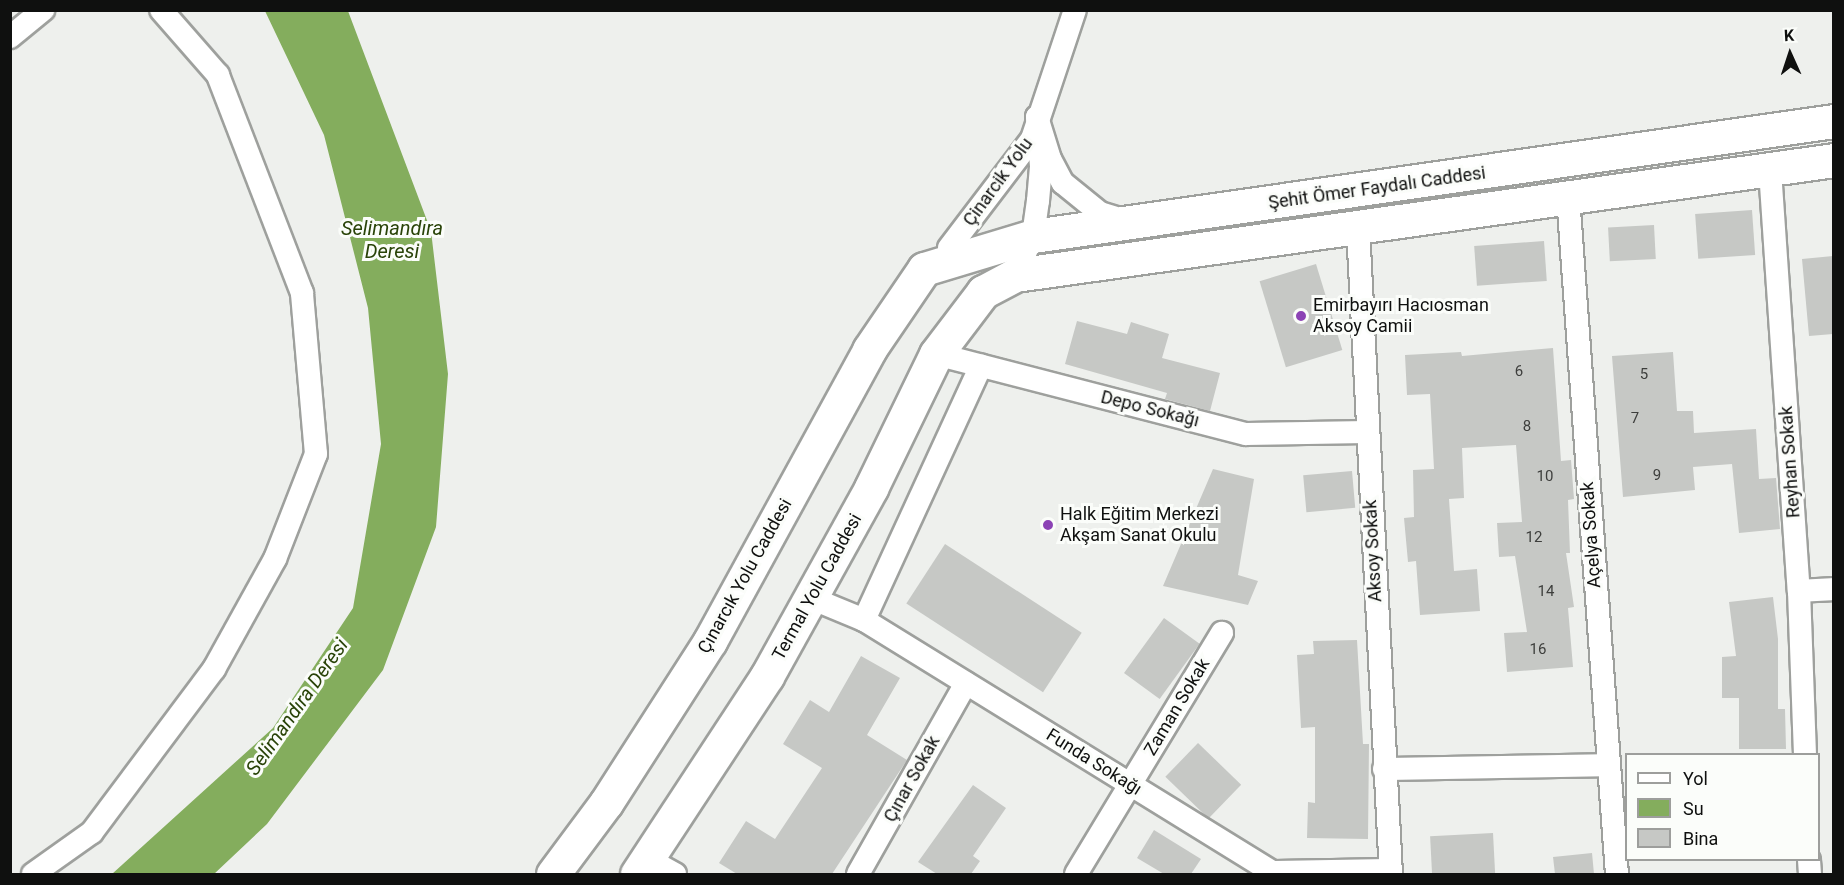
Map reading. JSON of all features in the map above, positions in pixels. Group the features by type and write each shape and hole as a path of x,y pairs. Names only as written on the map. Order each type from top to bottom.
{"main road":[{"name":"Şehit Ömer Faydalı Caddesi","path":"924,269 1033,236 1833,122"},
{"name":"Şehit Ömer Faydalı Caddesi","path":"983,292 1015,275 1833,160"},
{"name":"Çınarcık Yolu Caddesi","path":"554,874 606,803 710,641 869,350 924,269"},
{"name":"Termal Yolu Caddesi","path":"654,869 811,598 871,488 936,354 983,292"}],"street":[{"path":"10,37 43,10"},
{"path":"33,874 92,832 214,669 275,559 316,454 303,293 218,75 161,10"},
{"name":"Çinarcik Yolu","path":"949,248 1032,139 1037,117 1075,10"},
{"path":"1037,117 1050,159 1063,183 1100,213 1132,222"},
{"path":"1015,275 1033,236 1041,166 1037,117"},
{"name":"Reyhan Sokak","path":"1770,170 1799,591 1805,753"},
{"name":"Açelya Sokak","path":"1568,196 1606,765 1617,874"},
{"name":"Aksoy Sokak","path":"1358,228 1391,872"},
{"name":"Depo Sokağı","path":"936,354 1246,434 1367,432"},
{"path":"864,620 981,366"},
{"path":"1799,591 1833,589"},
{"name":"Funda Sokağı","path":"811,598 864,620 1271,873 1391,872"},
{"name":"Zaman Sokak","path":"1076,874 1222,633"},
{"name":"Çınar Sokak","path":"858,874 966,683"},
{"path":"1384,769 1606,765"}],"water":[{"name":"Selimandıra Deresi","path":"265,11 348,11 431,231 448,374 436,527 383,670 267,824 214,874 112,874 273,728 353,608 381,444 368,308 324,135"}],"building":[{"path":"1752,210 1755,255 1698,259 1695,214"},
{"path":"1654,225 1656,259 1610,261 1608,227"},
{"path":"1544,241 1547,281 1477,286 1474,246"},
{"path":"1833,256 1833,334 1809,336 1802,259"},
{"name":"Emirbayırı Hacıosman Aksoy Camii","path":"1316,264 1342,350 1286,367 1260,281"},
{"path":"1077,321 1127,334 1131,322 1169,334 1162,358 1220,373 1210,411 1165,399 1167,393 1065,364"},
{"path":"1553,348 1561,461 1571,460 1574,499 1568,500 1570,553 1566,553 1574,607 1568,608 1573,667 1507,672 1504,633 1527,632 1515,556 1499,557 1497,523 1522,522 1516,445 1462,448 1464,498 1449,499 1454,571 1477,569 1480,611 1420,615 1416,561 1408,562 1404,518 1414,517 1413,470 1434,469 1430,394 1407,395 1405,355 1461,352 1462,356"},
{"path":"1673,352 1677,411 1693,411 1694,433 1756,429 1759,479 1776,478 1780,529 1739,533 1732,464 1693,467 1695,490 1623,497 1612,356"},
{"path":"1213,469 1254,479 1238,575 1258,581 1248,605 1163,586"},
{"path":"1352,471 1355,508 1306,512 1303,475"},
{"path":"945,544 1082,633 1043,692 906,604"},
{"path":"1773,597 1778,639 1778,709 1785,709 1786,749 1739,749 1739,698 1722,698 1722,657 1736,656 1729,602"},
{"path":"1164,618 1200,644 1160,699 1124,673"},
{"path":"1357,640 1363,744 1369,744 1368,839 1307,838 1308,802 1315,803 1315,727 1301,728 1297,655 1314,654 1313,641"},
{"path":"861,656 900,678 867,735 907,760 832,874 737,874 719,863 746,821 775,839 822,768 783,744 810,700 829,712"},
{"path":"1198,743 1241,785 1209,818 1165,777"},
{"path":"973,785 1006,808 973,856 980,861 971,874 937,874 918,862"},
{"path":"1154,830 1201,859 1191,874 1164,874 1137,858"},
{"path":"1493,833 1495,874 1432,874 1430,836"},
{"path":"1592,853 1594,874 1555,874 1553,857"}],"place":[{"name":"Emirbayırı Hacıosman Aksoy Camii","path":"1301,316"},
{"name":"Halk Eğitim Merkezi Akşam Sanat Okulu","path":"1048,525"}]}
